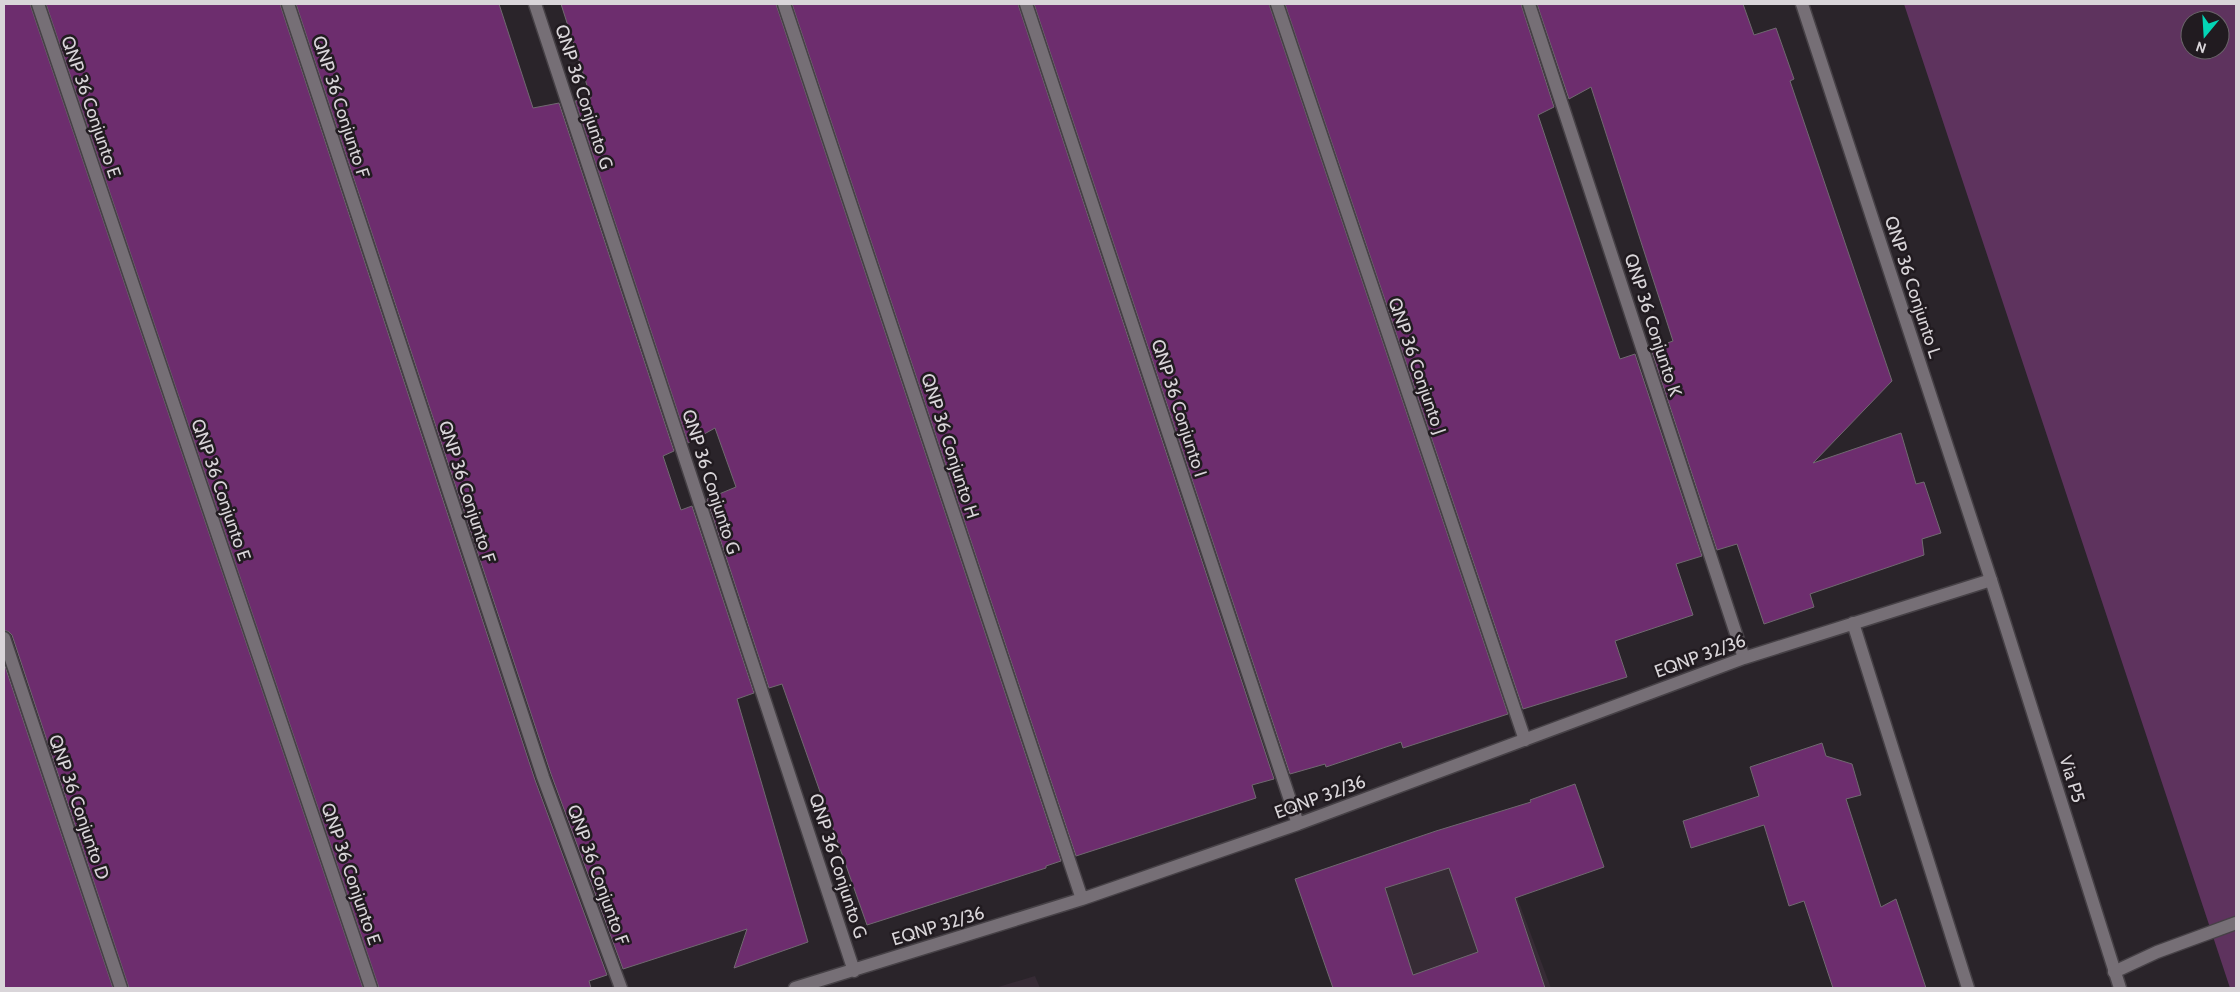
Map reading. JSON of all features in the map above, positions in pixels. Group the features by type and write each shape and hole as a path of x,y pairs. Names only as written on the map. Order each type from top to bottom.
{"street":[{"name":"QNP 36 Conjunto E","path":"38,4 371,988"},
{"name":"QNP 36 Conjunto F","path":"288,4 543,777 621,988"},
{"name":"QNP 36 Conjunto G","path":"535,4 854,971"},
{"name":"QNP 36 Conjunto H","path":"784,4 1082,899"},
{"name":"QNP 36 Conjunto I","path":"1026,4 1298,824"},
{"name":"QNP 36 Conjunto J","path":"1276,4 1525,740"},
{"name":"QNP 36 Conjunto K","path":"1529,4 1744,658"},
{"name":"QNP 36 Conjunto L","path":"1802,4 1991,580"},
{"name":"EQNP 32/36","path":"795,988 1082,899 1298,824 1744,658 1991,580"},
{"name":"Via P5","path":"1991,580 2120,988"},
{"path":"1853,623 1968,988"},
{"name":"QNP 36 Conjunto D","path":"4,638 121,988"},
{"path":"2114,972 2158,952 2236,923"}],"shaded area":[{"path":"1904,4 2236,4 2236,988 2230,988"},
{"path":"1488,820 1551,988 1335,988 1299,883"},
{"path":"1035,976 1040,988 995,988"}],"building":[{"path":"4,4 30,4 363,988 129,988 12,635 4,630"},
{"path":"46,4 280,4 535,780 607,975 589,981 591,988 379,988"},
{"path":"296,4 499,4 533,108 559,103 674,451 663,456 681,510 692,506 754,693 737,699 808,942 734,968 747,929 623,969 551,774"},
{"path":"561,4 776,4 1061,861 1046,866 1046,868 867,925 782,684 769,688 707,499 736,487 715,428 688,443 575,101 591,98"},
{"path":"792,4 1018,4 1274,779 1252,785 1256,798 1076,856"},
{"path":"1034,4 1269,4 1508,714 1403,748 1401,742 1326,767 1325,764 1290,774"},
{"path":"1285,4 1521,4 1554,107 1538,115 1620,359 1635,354 1702,556 1676,564 1693,615 1615,641 1627,677 1523,709"},
{"path":"1537,4 1743,4 1754,35 1776,28 1794,79 1790,81 1892,381 1813,463 1901,433 1916,484 1924,482 1941,533 1922,539 1924,555 1810,594 1814,607 1764,624 1737,544 1717,550 1651,349 1673,341 1591,87 1569,99"},
{"path":"4,663 113,988 4,988"},
{"path":"1822,743 1826,756 1852,764 1861,795 1846,799 1881,907 1896,899 1926,988 1833,988 1804,901 1789,906 1764,825 1691,848 1683,821 1759,796 1750,767"},
{"path":"1575,784 1604,867 1515,898 1545,988 1333,988 1295,879 1436,831 1531,802 1530,800","holes":["1449,868 1478,952 1413,975 1385,888"]}]}
